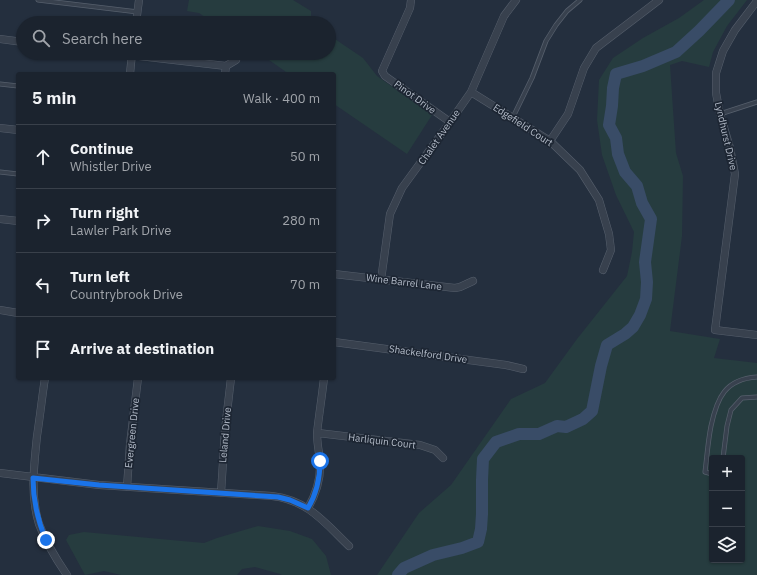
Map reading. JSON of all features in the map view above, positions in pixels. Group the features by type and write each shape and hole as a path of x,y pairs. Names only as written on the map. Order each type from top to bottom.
{"street":[{"path":"137,16 139,0"},
{"name":"Pinot Drive","path":"411,0 410,8 381,70 385,76 450,122"},
{"name":"Chalet Avenue","path":"381,280 390,214 402,188 470,92 504,16 516,0"},
{"path":"550,141 568,114 584,68 596,48 659,0"},
{"name":"Lyndhurst Drive","path":"757,1 735,30 723,51 716,72 716,93 735,174 716,330 757,335"},
{"path":"0,39 16,41"},
{"path":"130,72 131,60"},
{"path":"179,60 226,66 236,60"},
{"path":"225,72 226,66"},
{"name":"Edgefield Court","path":"470,92 550,141 580,170 599,200 609,234 611,250 603,270"},
{"path":"0,128 16,130"},
{"path":"0,219 16,221"},
{"name":"Wine Barrel Lane","path":"336,274 455,288 473,281"},
{"path":"0,310 16,313"},
{"name":"Shackelford Drive","path":"336,342 506,365 523,369"},
{"path":"45,380 33,478 34,505 40,527 50,548 67,575"},
{"name":"Evergreen Drive","path":"127,487 130,444 138,380"},
{"name":"Leland Drive","path":"221,493 225,430 231,380"},
{"path":"308,508 314,496 320,475 318,433 324,380"},
{"name":"Harliquin Court","path":"318,433 420,445 435,450 443,458"},
{"path":"0,474 84,484 278,497 290,500 308,508 349,546"}],"lane":[{"path":"38,0 138,12"},
{"path":"513,118 532,78 546,41 567,11 580,0"},
{"path":"0,84 16,86"},
{"path":"720,114 757,102"},
{"path":"0,172 16,174"},
{"path":"709,473 705,472 709,438 714,410 719,398 726,389 734,383 748,378 757,377"},
{"path":"724,455 727,426 731,410 742,398 757,397"}],"green space":[{"path":"189,0 293,0 311,11 311,16 204,16 199,13 187,11"},
{"path":"704,0 747,0 727,26 713,52 709,67 682,61 670,65 676,153 683,176 682,236 670,331 720,339 714,358 757,363 757,575 377,575 419,513 451,485 511,399 545,383 577,339 627,276 634,232 616,195 602,155 597,120 599,80 613,58 643,38 679,18"},
{"path":"336,40 363,58 377,76 432,115 407,154 336,105 336,72 286,72 269,60 336,60"},
{"path":"258,526 290,531 312,539 326,556 331,575 282,575 255,567 242,569 237,575 121,575 104,571 85,575 66,540 69,535 84,532 204,543"}],"waterway":[{"path":"398,575 404,568 433,555 462,548 478,542 482,514 483,459 496,442 519,434 539,434 557,426 566,427 583,419 592,411 607,345 625,334 633,327 640,315 646,299 647,282 645,262 651,219 642,203 637,186 625,172 618,154 616,138 609,125 616,74 643,66 676,52 729,0"}],"route":[{"path":"46,540 34,505 33,478 84,484 278,497 290,500 308,508 314,496 318,482 320,461"}]}
